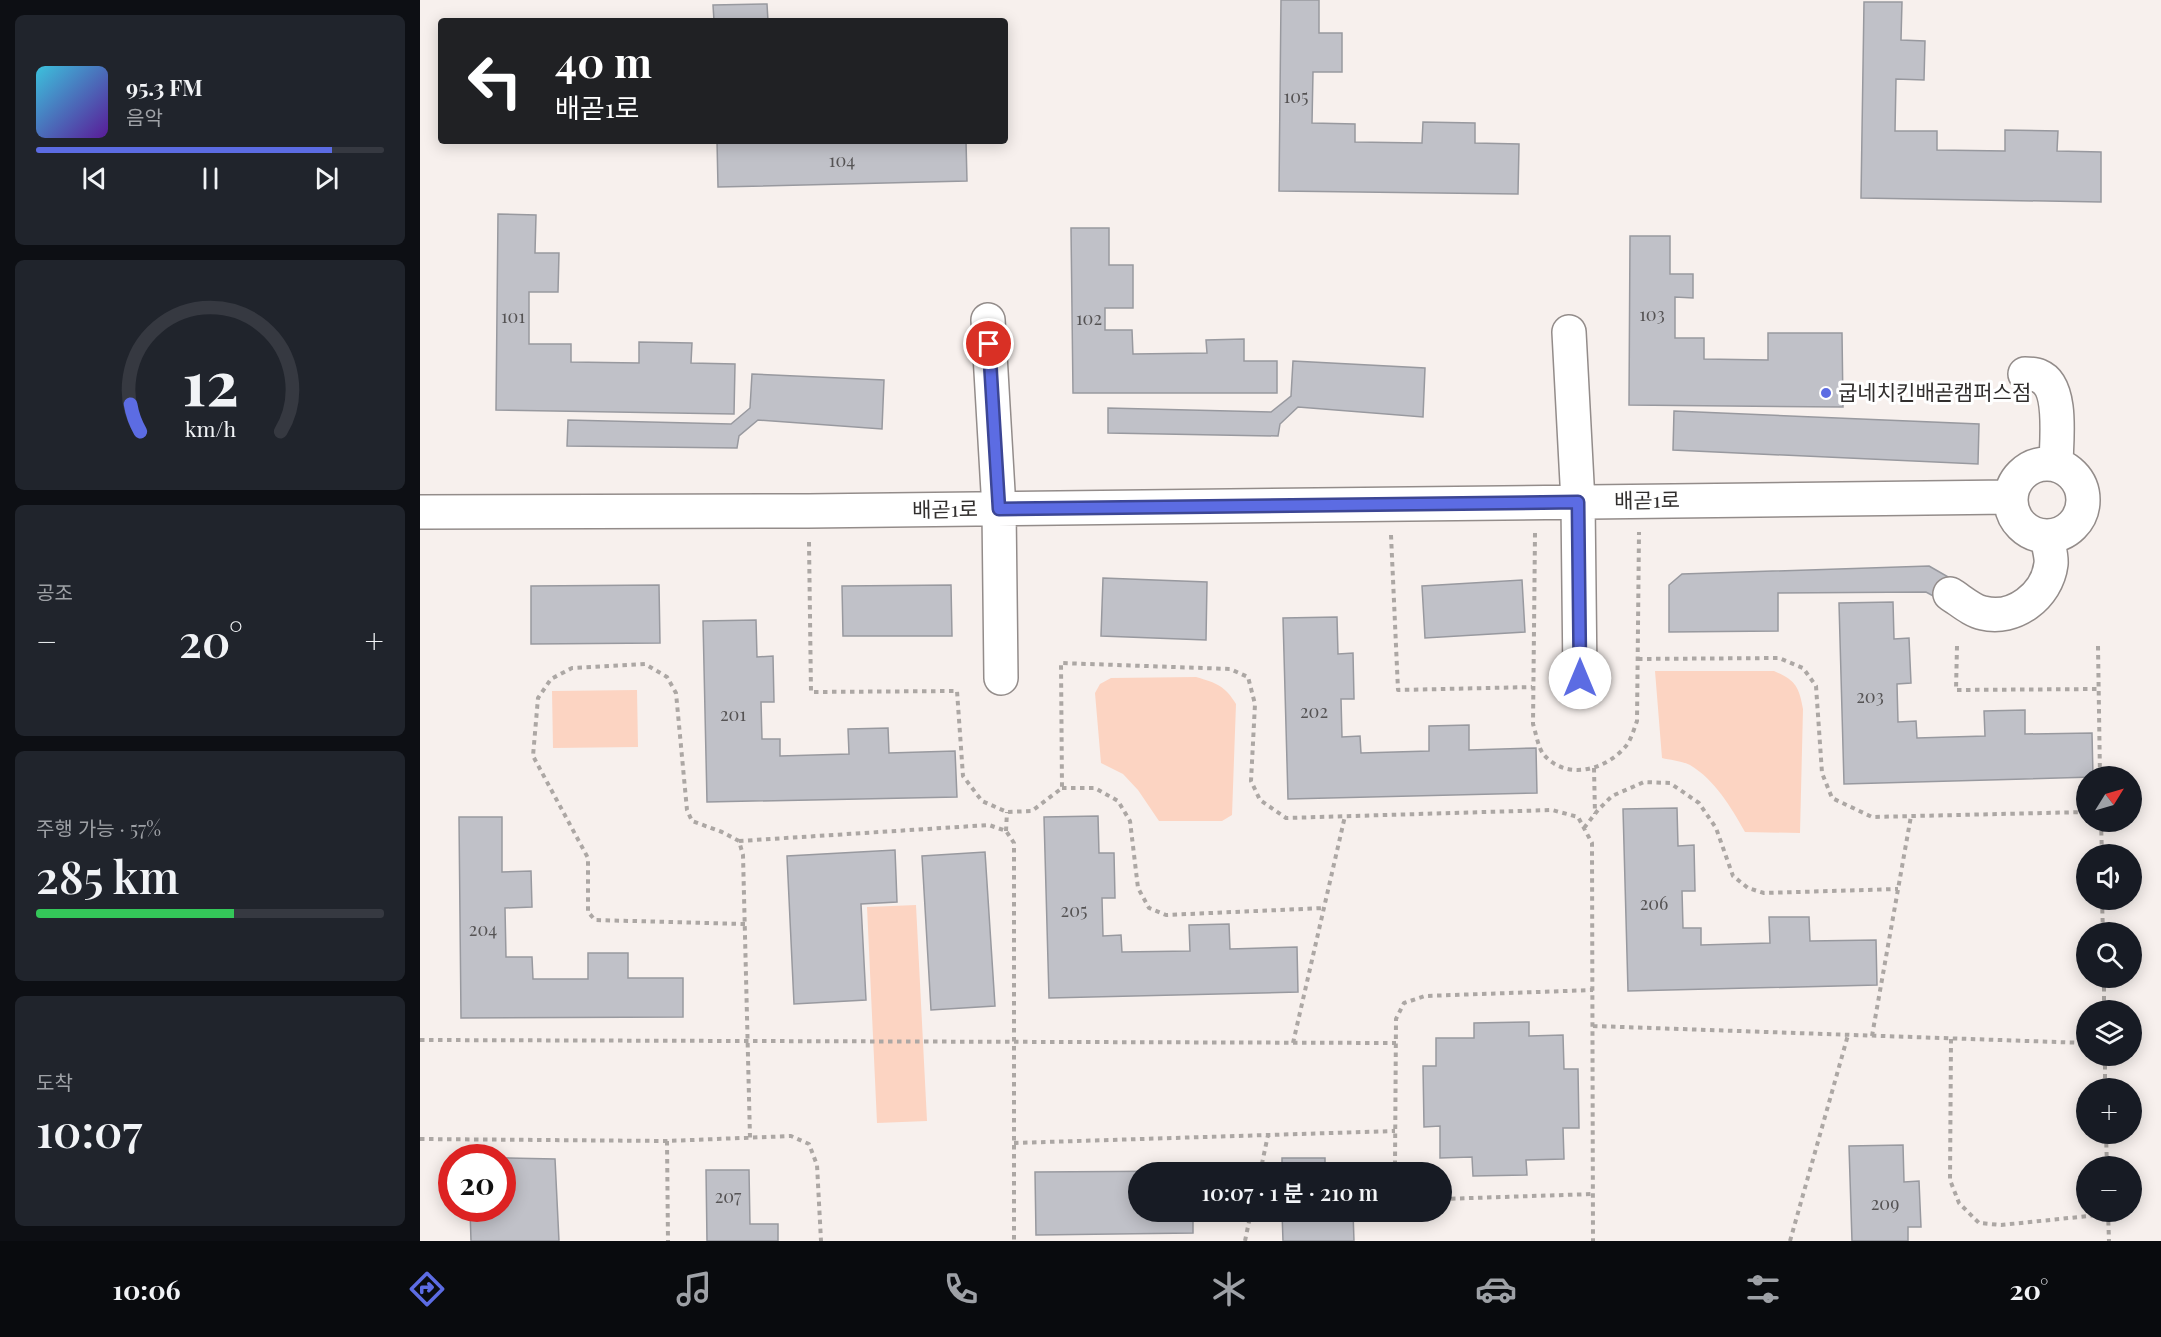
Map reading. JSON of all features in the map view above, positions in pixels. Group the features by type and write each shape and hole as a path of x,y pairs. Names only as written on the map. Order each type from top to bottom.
{"lane":[{"path":"988,320 999,509 1001,678"},
{"path":"1569,332 1578,502 1580,678"},
{"path":"2025,374 2040,376 2053,388 2056,404 2056,465"},
{"path":"2040,464 2056,465 2072,475 2079,484 2083,496 2082,508 2078,519 2059,534 2047,536 2035,534 2024,529 2016,520 2010,497 2013,486 2029,468 2040,464"},
{"name":"배곧1로","path":"420,512 808,511 2010,497"},
{"path":"1950,594 1980,613 1999,616 2019,609 2036,598 2045,582 2052,563 2047,536"}],"path":[{"path":"1390,505 1398,690 1532,687"},
{"path":"808,511 811,692 957,691 963,776 982,801 1007,812 1032,811 1062,788 1095,788 1118,801 1130,821 1138,888 1149,908 1166,915 1324,908"},
{"path":"1957,645 1956,690 2099,689"},
{"path":"2098,645 2100,766"},
{"path":"1638,659 1779,658 1803,668 1816,686 1822,773 1832,798 1872,818 2076,812"},
{"path":"1062,788 1061,663 1230,669 1248,677 1255,704 1251,781 1260,800 1286,818 1552,810 1578,817 1592,843 1593,1241"},
{"path":"745,924 595,920 588,912 588,858 533,756 538,698 551,679 572,668 645,664 667,677 676,693 687,810 692,821 739,841 989,825 1006,831"},
{"path":"1594,768 1595,814"},
{"path":"1584,828 1612,796 1644,782 1670,783 1699,803 1716,828 1733,876 1748,888 1764,893 1898,889"},
{"path":"1007,812 1006,831 1014,843 1014,1241"},
{"path":"1293,1043 1345,816"},
{"path":"1872,1036 1911,816"},
{"path":"739,841 743,855 750,1138"},
{"path":"1395,1162 1396,1019 1404,1003 1425,996 1593,990"},
{"path":"1593,1026 2076,1043"},
{"path":"1790,1241 1848,1035"},
{"path":"1951,1038 1950,1180 1959,1203 1979,1223 2001,1225 2076,1217"},
{"path":"420,1040 1396,1043"},
{"path":"1014,1143 1395,1131"},
{"path":"1262,1162 1268,1135"},
{"path":"420,1139 667,1141 791,1136 809,1144 817,1165 821,1241"},
{"path":"667,1141 668,1241"},
{"path":"1452,1199 1593,1194"},
{"path":"1245,1241 1249,1222"},
{"path":"2108,1222 2109,1241"}],"shaded area":[{"path":"1655,671 1774,671 1795,685 1803,709 1800,833 1745,832 1728,804 1707,778 1690,765 1662,758"},
{"path":"1196,677 1220,686 1236,704 1232,815 1222,821 1159,821 1138,790 1123,774 1101,763 1095,693 1100,684 1111,678"},
{"path":"637,690 638,747 553,748 552,691"},
{"path":"916,905 927,1121 877,1123 867,907"}],"building":[{"path":"1281,0 1319,0 1319,33 1342,33 1342,72 1313,72 1312,123 1355,124 1355,142 1422,143 1423,122 1475,123 1475,143 1519,144 1518,194 1279,191"},
{"path":"1864,2 1902,2 1901,40 1925,41 1924,80 1896,79 1895,131 1937,131 1937,150 2005,151 2005,130 2058,131 2057,151 2101,152 2101,202 1861,198"},
{"path":"767,4 768,18 714,18 713,5"},
{"path":"717,144 966,144 967,181 718,187"},
{"path":"498,214 536,215 535,253 559,253 558,292 529,292 529,344 571,344 571,362 639,363 639,342 692,343 691,363 735,364 734,414 496,410"},
{"path":"1071,228 1109,228 1109,265 1133,265 1133,308 1105,308 1105,330 1132,330 1133,354 1207,353 1206,340 1244,339 1244,361 1277,361 1277,393 1073,393"},
{"path":"1630,236 1670,236 1670,274 1693,274 1693,298 1675,297 1675,338 1704,338 1704,359 1768,360 1768,333 1842,333 1843,407 1629,405"},
{"path":"1293,361 1425,368 1423,417 1298,407 1280,424 1278,436 1108,433 1108,408 1271,412 1291,396"},
{"path":"752,374 884,380 882,429 758,420 739,436 737,448 567,446 568,420 731,424 750,408"},
{"path":"1674,411 1979,424 1978,464 1673,450"},
{"path":"1929,566 1957,582 1946,603 1926,592 1778,593 1778,631 1669,632 1669,585 1682,574"},
{"path":"1103,578 1207,582 1206,640 1101,636"},
{"path":"1522,580 1525,632 1425,638 1422,586"},
{"path":"659,585 660,643 531,644 531,586"},
{"path":"951,585 952,636 843,636 842,586"},
{"path":"1893,602 1894,639 1909,638 1911,683 1897,684 1898,722 1916,721 1917,738 1985,736 1984,711 2025,710 2025,734 2092,733 2093,766 2076,766 2076,777 1844,784 1839,603"},
{"path":"1337,617 1338,654 1353,653 1354,699 1341,699 1342,737 1360,736 1361,753 1429,751 1429,726 1469,725 1469,750 1536,748 1537,793 1288,799 1283,618"},
{"path":"756,620 757,657 773,656 774,702 761,702 762,739 780,739 780,756 849,754 848,729 888,728 889,753 955,751 957,797 707,802 703,621"},
{"path":"1677,808 1678,846 1694,845 1695,891 1682,891 1683,928 1701,928 1701,945 1770,943 1769,917 1809,917 1810,941 1876,940 1877,985 1628,991 1623,809"},
{"path":"1098,816 1099,853 1114,853 1115,898 1102,898 1103,936 1121,935 1122,952 1190,951 1189,925 1229,924 1230,949 1297,947 1298,992 1049,998 1044,817"},
{"path":"459,817 502,817 502,872 531,871 532,907 505,908 506,957 532,957 533,979 588,979 588,953 628,953 628,978 683,978 683,1017 461,1018"},
{"path":"895,850 897,902 861,904 866,1000 794,1004 787,856"},
{"path":"985,852 995,1006 931,1010 922,856"},
{"path":"1529,1022 1529,1036 1563,1035 1564,1069 1578,1069 1579,1128 1563,1128 1564,1159 1526,1160 1527,1175 1473,1176 1472,1157 1440,1158 1440,1126 1424,1127 1423,1066 1436,1066 1436,1038 1474,1038 1474,1023"},
{"path":"1903,1145 1904,1182 1919,1181 1921,1227 1908,1227 1908,1241 1852,1241 1849,1146"},
{"path":"516,1158 555,1159 559,1241 471,1241 470,1222 516,1222"},
{"path":"1282,1158 1325,1158 1325,1162 1282,1162"},
{"path":"706,1170 749,1170 750,1224 778,1224 778,1241 707,1241"},
{"path":"1128,1171 1128,1222 1193,1222 1193,1233 1036,1235 1035,1172"},
{"path":"1282,1222 1353,1222 1354,1241 1283,1241"}],"place":[{"name":"굽네치킨배곧캠퍼스점","path":"1826,393"}],"route":[{"path":"989,344 999,509 1578,502 1580,678"}]}
